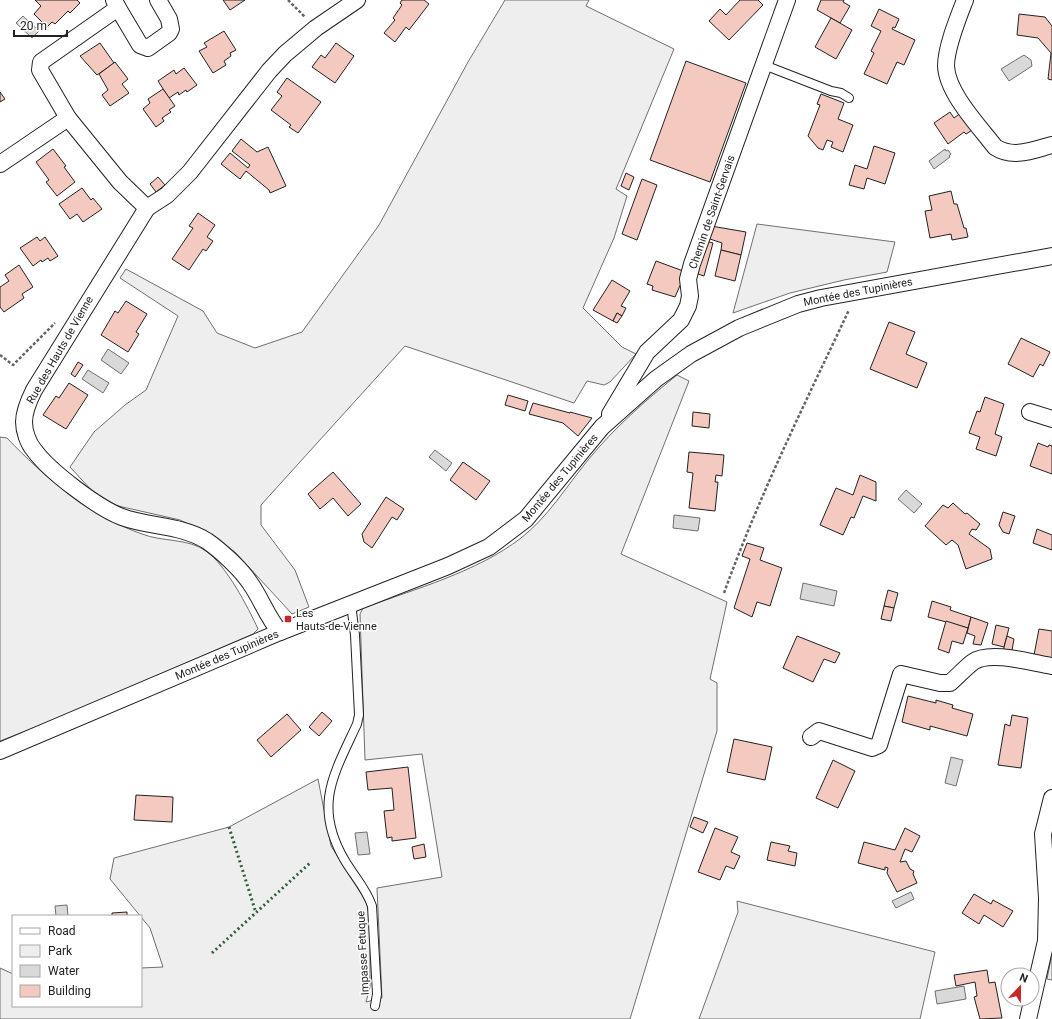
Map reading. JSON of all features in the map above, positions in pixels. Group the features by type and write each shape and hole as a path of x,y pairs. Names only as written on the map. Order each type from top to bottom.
{"street":[{"path":"148,208 120,182 68,118 40,70 42,62 116,4 140,45 148,48 169,33 171,29 169,19 158,0"},
{"name":"Rue des Hauts de Vienne","path":"280,632 250,582 206,540 168,527 123,518 107,511 93,502 44,462 33,449 27,437 24,421 26,408 34,390 148,208 167,195 190,172 284,54 316,28 357,0"},
{"name":"Chemin de Saint-Gervais","path":"602,428 648,352 681,320 688,306 690,296 688,278 692,264 787,0"},
{"path":"964,0 948,51 946,65 950,84 956,94 995,147 1003,152 1014,154 1052,145"},
{"path":"0,164 68,118"},
{"name":"Montée des Tupinières","path":"0,750 280,632 471,556 510,533 526,519 602,428 656,379 691,354 716,339 766,316 798,304 858,291 1052,256"},
{"path":"1030,412 1052,419"},
{"path":"811,737 820,731 872,748 880,745 901,674 940,683 950,683 973,662 982,657 996,657 1052,666"},
{"path":"1028,1019 1046,941 1047,898 1043,834 1052,798"}],"lane":[{"path":"764,65 831,91 841,93 849,98"},
{"name":"Impasse Fetuque","path":"351,604 356,635 359,715 357,724 330,788 327,805 329,823 336,844 368,896 372,906 377,987 375,1006"}],"path":[{"path":"288,0 316,28"},
{"path":"724,593 756,510 858,291"},
{"path":"0,355 13,365 60,318"}],"green space":[{"path":"505,0 589,0 586,6 674,49 616,189 627,196 614,238 583,308 622,347 636,354 610,382 604,385 587,381 574,403 405,346 261,505 261,525 295,570 309,607 292,614 235,552 209,534 180,520 114,505 95,494 70,467 94,432 125,405 146,390 178,316 120,278 126,269 203,311 217,333 255,348 302,332 379,225 468,62"},
{"path":"757,224 895,242 887,272 844,280 790,293 733,313"},
{"path":"677,375 689,381 621,554 727,602 710,679 717,683 717,731 630,1019 0,1019 0,968 12,974 12,1007 142,1007 142,968 163,967 150,928 142,918 142,915 139,915 110,879 114,858 229,827 318,779 331,846 366,901 370,918 370,987 366,1002 382,998 377,888 442,877 422,754 365,760 360,614 363,608 445,579 485,561 521,538 540,521 608,437"},
{"path":"0,437 7,438 52,481 86,506 104,517 142,534 191,544 206,551 214,557 229,576 258,629 253,634 56,719 0,741"},
{"path":"1052,878 1052,980 1047,979 1051,959"},
{"path":"737,901 935,952 920,1019 699,1019 738,912"}],"water":[{"path":"23,16 39,31 32,38 16,23"},
{"path":"1024,55 1031,60 1032,66 1009,81 1001,69"},
{"path":"945,149 951,154 949,156 950,157 934,169 929,161"},
{"path":"108,349 129,363 121,374 101,360"},
{"path":"88,370 109,383 103,393 82,379"},
{"path":"435,450 452,463 446,471 429,457"},
{"path":"906,490 922,504 914,513 898,499"},
{"path":"674,515 700,518 698,531 673,528"},
{"path":"803,583 837,591 834,606 800,599"},
{"path":"951,757 963,760 956,786 945,783"},
{"path":"367,832 370,854 358,855 355,833"},
{"path":"911,892 914,899 896,908 892,901"},
{"path":"67,905 68,915 56,915 55,906"},
{"path":"964,986 966,999 937,1004 935,991"}],"building":[{"path":"35,0 77,0 80,3 70,13 68,11 55,24 52,22 47,27 34,14 41,6"},
{"path":"223,0 245,0 230,10"},
{"path":"402,0 424,0 429,4 409,30 406,27 395,42 384,33 395,20 393,18 402,5 400,3"},
{"path":"740,0 758,0 763,5 729,40 709,21 720,9 726,15"},
{"path":"821,0 844,0 843,2 850,6 840,23 817,10"},
{"path":"879,9 899,19 895,28 893,27 892,29 915,40 904,65 897,62 887,84 864,74 874,53 871,51 881,31 871,26"},
{"path":"1019,14 1045,17 1052,26 1052,80 1048,79 1051,53 1038,38 1017,35"},
{"path":"831,18 852,30 836,59 815,47"},
{"path":"224,31 236,50 230,53 231,56 224,61 226,65 213,73 199,51 207,47 204,43"},
{"path":"100,43 114,63 97,75 80,56"},
{"path":"336,43 354,56 335,83 312,67 321,55 325,58"},
{"path":"686,61 746,83 710,182 650,160"},
{"path":"115,62 128,79 122,84 129,93 110,106 102,95 108,90 99,74"},
{"path":"184,68 197,85 187,92 186,90 179,95 178,92 169,98 158,81 174,70 176,74"},
{"path":"287,78 321,102 298,133 289,127 291,125 271,110 282,96 277,92"},
{"path":"163,89 175,106 169,110 171,112 162,118 164,121 156,127 143,109 150,103 148,99"},
{"path":"0,92 5,99 0,102"},
{"path":"821,94 844,103 838,119 853,125 843,152 831,147 833,142 827,140 823,150 818,148 808,136 820,105 817,104"},
{"path":"950,112 954,118 962,112 974,129 966,134 964,132 948,144 934,123"},
{"path":"241,139 257,152 268,147 286,186 270,193 269,190 246,171 240,179 221,164 230,153 248,168 250,165 232,151"},
{"path":"874,146 895,153 885,184 867,178 864,189 849,185 855,165 867,169"},
{"path":"53,149 66,166 64,167 75,182 57,196 46,182 49,180 36,162"},
{"path":"626,173 634,177 629,190 621,186"},
{"path":"158,177 165,185 156,192 150,184"},
{"path":"642,179 657,185 637,240 622,234"},
{"path":"82,188 91,200 93,198 102,209 83,222 77,214 70,219 59,204"},
{"path":"951,191 954,204 957,204 968,237 952,240 951,234 930,238 925,211 932,210 929,196"},
{"path":"198,213 215,225 207,237 213,241 206,251 203,249 189,270 172,259 193,228 189,226"},
{"path":"711,226 746,232 741,255 721,250 722,243 707,238"},
{"path":"37,237 40,241 45,237 58,256 50,261 48,258 42,262 41,260 33,266 20,248"},
{"path":"706,241 713,243 704,276 695,273"},
{"path":"721,250 741,255 735,281 715,276"},
{"path":"656,261 686,272 675,297 652,290 653,286 647,284"},
{"path":"19,265 33,287 22,294 24,298 4,312 0,307 0,287 9,281 5,275"},
{"path":"612,280 630,291 621,306 626,308 622,316 617,313 613,321 593,310"},
{"path":"126,301 147,314 136,332 139,334 128,352 101,335 115,311 118,313"},
{"path":"617,313 622,316 617,323 613,321"},
{"path":"889,322 915,332 906,354 927,363 917,388 870,369"},
{"path":"1021,338 1050,352 1043,366 1040,364 1033,377 1008,364"},
{"path":"78,362 83,365 75,377 71,374"},
{"path":"69,383 88,395 66,429 43,415 56,396 59,398"},
{"path":"508,395 528,401 525,411 505,405"},
{"path":"985,397 1004,404 995,434 1002,437 996,456 976,449 980,437 969,433 977,411 980,412"},
{"path":"533,403 592,418 578,436 563,423 529,414"},
{"path":"693,412 710,414 709,428 692,426"},
{"path":"1038,443 1048,447 1049,445 1052,446 1052,474 1030,466"},
{"path":"689,452 724,455 722,476 716,475 715,482 718,482 715,511 689,508 693,473 687,472"},
{"path":"463,462 490,481 476,500 450,480"},
{"path":"333,472 361,504 348,516 333,498 320,509 308,494"},
{"path":"860,475 876,482 876,501 863,496 854,518 851,517 843,535 820,525 836,488 853,495"},
{"path":"386,497 404,509 397,520 392,517 372,548 364,542 362,534"},
{"path":"953,503 965,514 967,513 980,524 976,530 972,529 969,534 990,549 992,559 966,569 958,545 952,540 946,545 925,526 943,505 948,508"},
{"path":"1003,512 1015,516 1009,534 1003,532 999,525"},
{"path":"1037,529 1052,535 1052,550 1033,543"},
{"path":"747,543 764,548 760,560 782,568 770,606 757,602 752,617 734,608 750,559 742,556"},
{"path":"888,590 898,593 894,608 884,606"},
{"path":"932,601 951,607 950,610 971,617 968,628 928,617"},
{"path":"884,606 894,608 891,621 881,619"},
{"path":"971,617 988,623 981,645 973,644 975,636 967,633"},
{"path":"946,621 968,628 963,644 952,641 949,653 938,649"},
{"path":"996,625 1009,628 1004,647 992,644"},
{"path":"1039,629 1052,631 1052,658 1034,655"},
{"path":"797,636 840,653 835,663 824,659 813,682 783,668"},
{"path":"1007,636 1014,639 1011,656 1002,655"},
{"path":"908,696 936,703 936,700 953,705 952,708 973,714 967,736 930,726 930,730 902,722"},
{"path":"322,712 332,721 319,736 309,727"},
{"path":"287,714 301,730 271,757 257,740"},
{"path":"1012,715 1028,718 1021,768 998,765 1005,724 1010,726"},
{"path":"734,739 772,747 765,780 727,772"},
{"path":"833,760 855,771 838,808 816,798"},
{"path":"408,767 416,838 392,841 392,837 387,838 384,811 394,810 392,788 368,790 366,772"},
{"path":"136,795 173,797 172,822 134,820"},
{"path":"694,817 708,822 703,833 690,827"},
{"path":"715,828 738,837 731,852 740,856 734,869 726,866 720,880 698,872"},
{"path":"905,828 920,836 912,852 905,849 900,862 906,861 910,869 914,871 913,874 917,883 897,892 887,873 888,868 885,867 885,870 858,863 864,842 895,850"},
{"path":"771,842 790,846 788,851 797,853 795,866 767,860"},
{"path":"424,844 426,857 414,859 412,847"},
{"path":"974,894 991,904 993,900 1013,911 1003,927 984,915 979,924 962,913"},
{"path":"127,912 127,915 112,915 112,913"},
{"path":"987,970 989,983 995,982 1002,1018 980,1019 974,997 977,996 975,982 956,986 954,975"}],"hedge":[{"path":"229,827 256,913"},
{"path":"212,953 310,863"}],"place":[{"name":"Les Hauts-de-Vienne","path":"288,619"}]}
